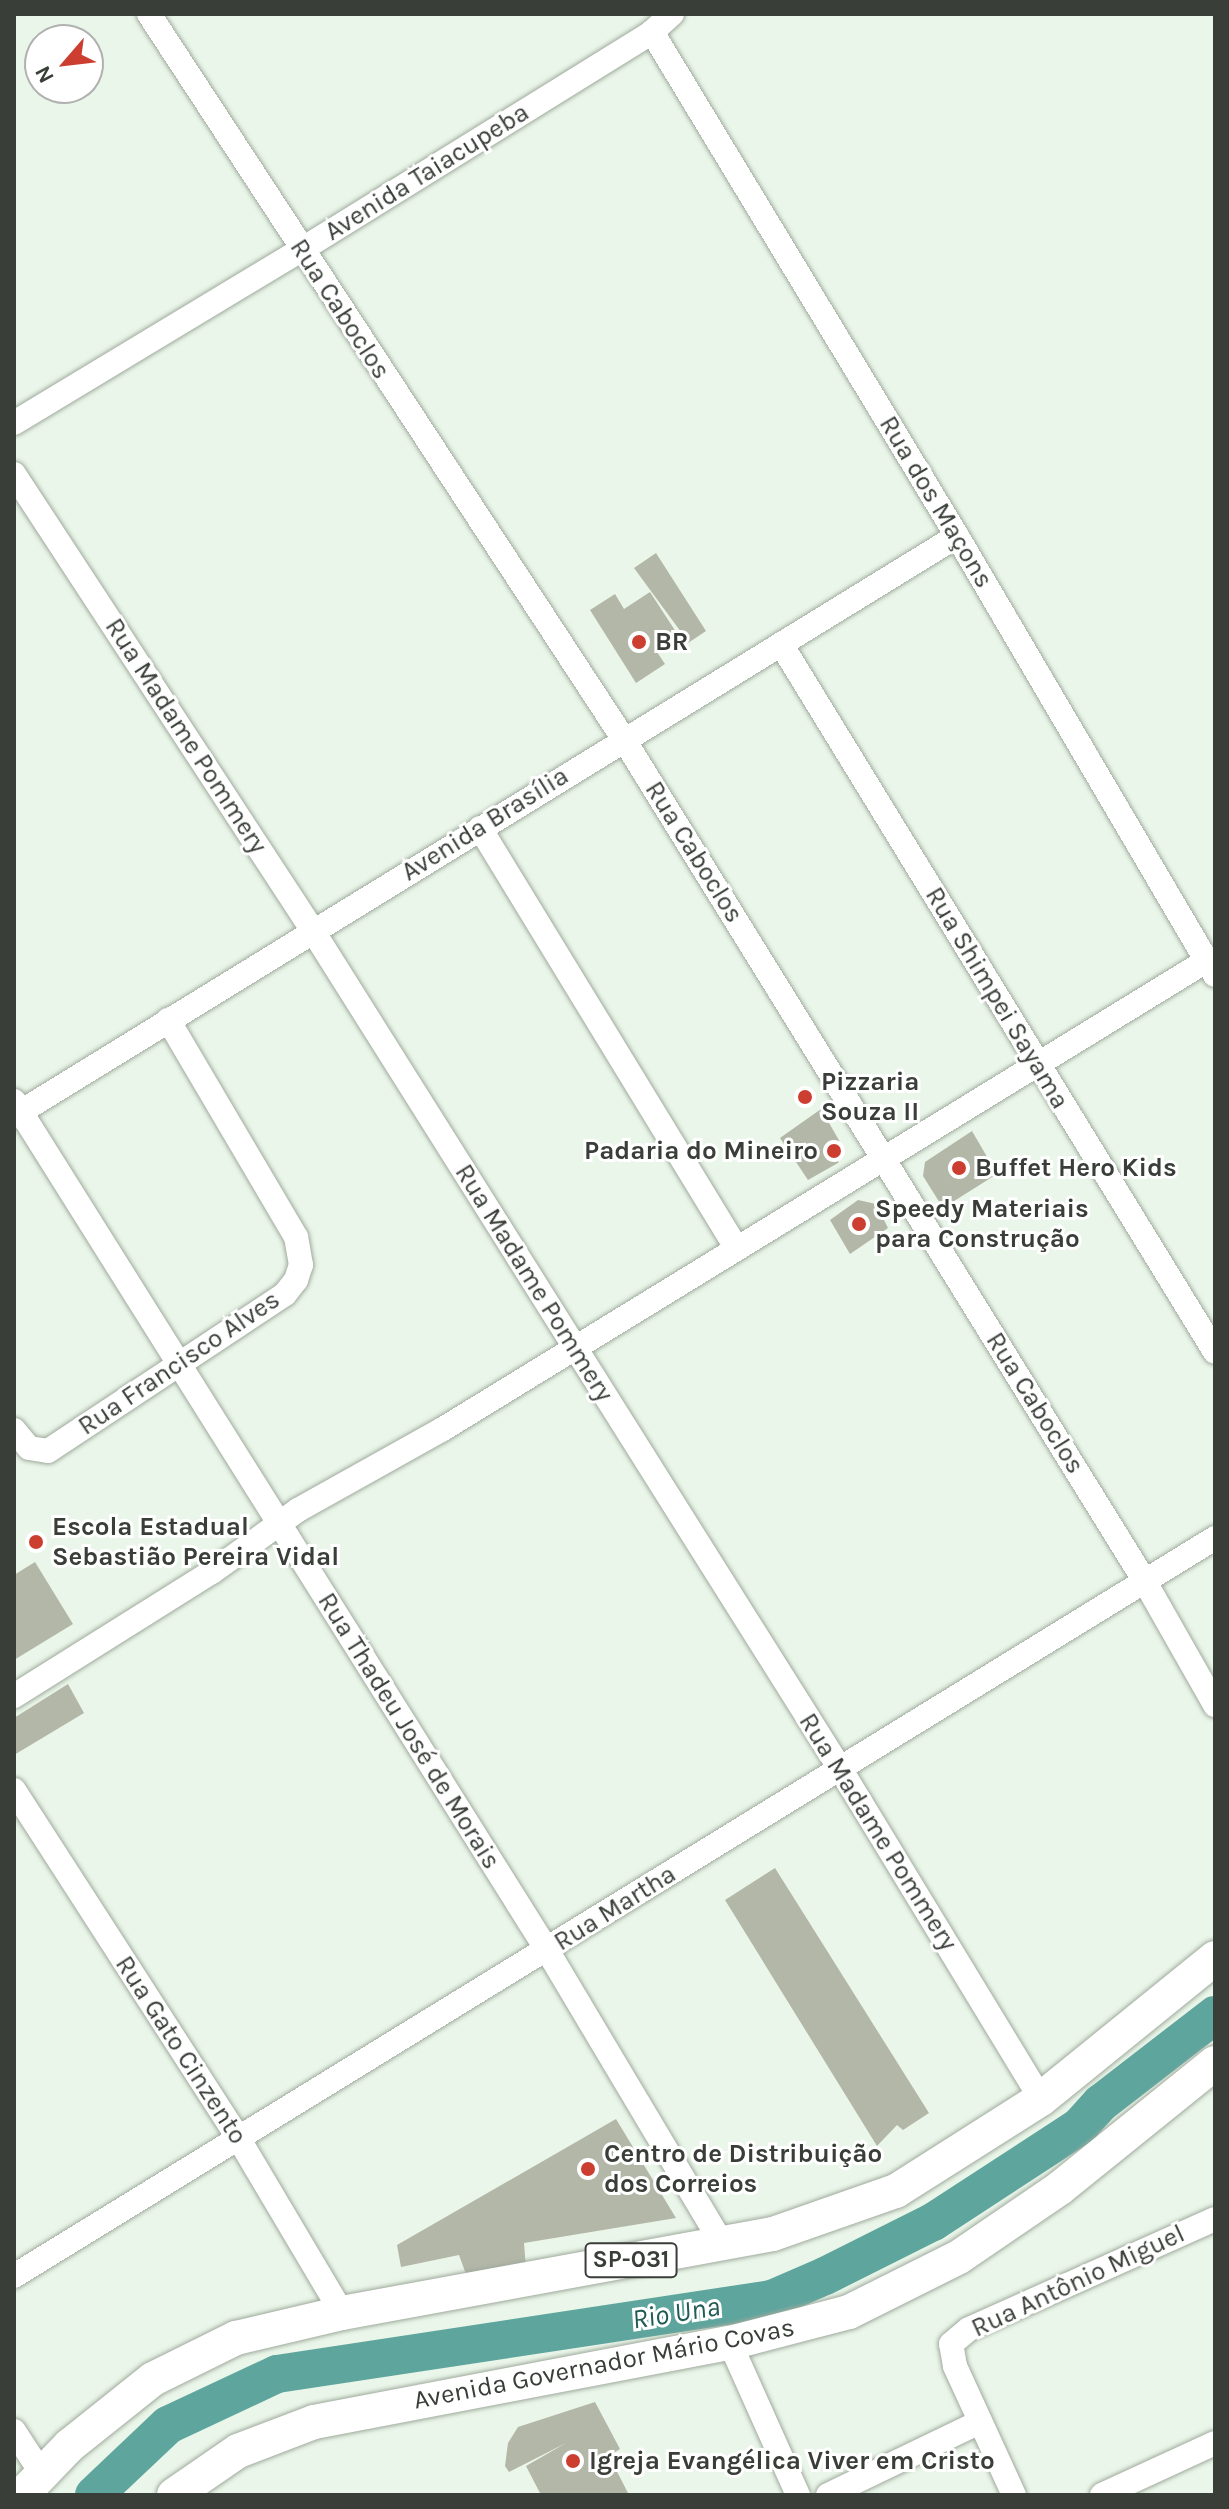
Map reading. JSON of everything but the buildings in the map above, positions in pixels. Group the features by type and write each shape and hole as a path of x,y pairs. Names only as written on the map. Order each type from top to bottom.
{"highway":[{"name":"SP-031","path":"32,2484 106,2414 193,2356 236,2338 342,2313 722,2243 837,2215 896,2191 1041,2099 1215,1958"},
{"name":"Avenida Governador Mário Covas","path":"174,2495 238,2451 314,2422 730,2343 849,2312 959,2257 1060,2188 1215,2063"}],"street":[{"name":"Rua Caboclos","path":"149,14 623,738 1144,1580 1215,1705"},
{"name":"Avenida Taiacupeba","path":"14,423 301,250 652,32 672,14"},
{"name":"Rua dos Maçons","path":"652,32 957,536 1210,968"},
{"name":"Rua Madame Pommery","path":"14,474 313,931 841,1770 1041,2099"},
{"name":"Avenida Brasília","path":"16,1109 168,1020 623,738 957,536"},
{"name":"Rua Shimpei Sayama","path":"781,644 1215,1352"},
{"path":"480,828 737,1249"},
{"path":"14,1696 212,1572 277,1523 575,1348 1037,1064 1210,968"},
{"name":"Rua Francisco Alves","path":"14,1430 29,1448 48,1451 285,1294 301,1265 296,1237 168,1020"},
{"name":"Rua Thadeu José de Morais","path":"16,1109 180,1364 547,1950 722,2243"},
{"name":"Rua Martha","path":"14,2276 240,2141 1215,1538"},
{"name":"Rua Gato Cinzento","path":"14,1790 240,2141 342,2313"},
{"name":"Rua Antônio Miguel","path":"980,2422 951,2352 951,2344 969,2329 1215,2219"},
{"path":"730,2343 798,2495"},
{"path":"828,2495 980,2422 1014,2495"},
{"path":"14,2431 32,2484"},
{"path":"1102,2495 1215,2443"}],"waterway":[{"name":"Rio Una","path":"94,2495 168,2425 277,2374 772,2299 933,2222 1080,2126 1101,2103 1215,2015"}],"place":[{"name":"BR","path":"639,642"},
{"name":"Pizzaria Souza II","path":"805,1097"},
{"name":"Padaria do Mineiro","path":"834,1151"},
{"name":"Buffet Hero Kids","path":"959,1168"},
{"name":"Speedy Materiais para Construção","path":"859,1224"},
{"name":"Escola Estadual Sebastião Pereira Vidal","path":"36,1542"},
{"name":"Centro de Distribuição dos Correios","path":"588,2169"},
{"name":"Igreja Evangélica Viver em Cristo","path":"573,2461"}]}
